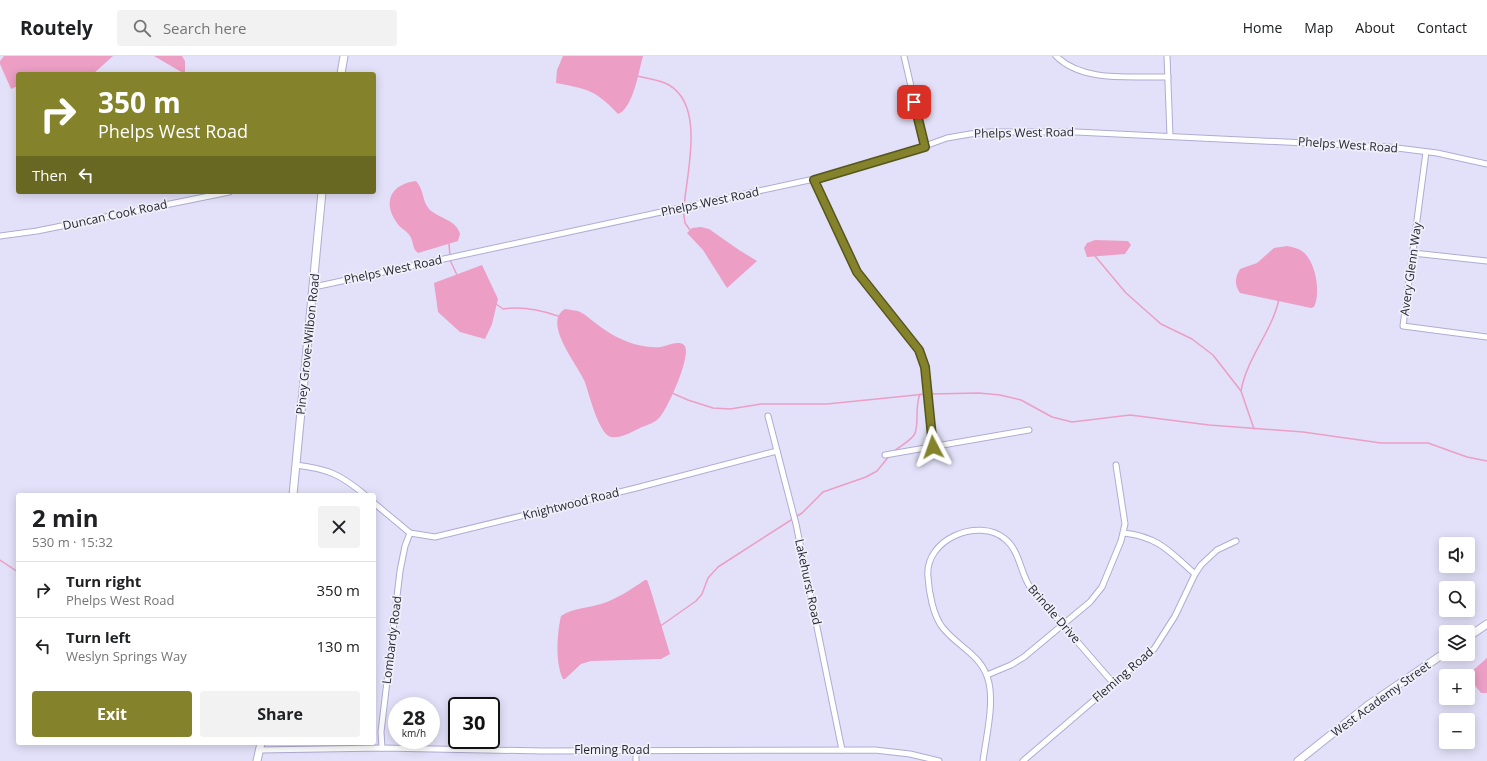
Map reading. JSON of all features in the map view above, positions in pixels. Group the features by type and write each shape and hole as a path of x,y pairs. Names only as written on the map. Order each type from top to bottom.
{"street":[{"path":"341,72 344,56"},
{"path":"904,56 925,147"},
{"path":"1056,56 1065,65 1078,71 1107,76 1168,77"},
{"path":"1167,56 1170,136"},
{"name":"Phelps West Road","path":"314,287 814,180 925,147 947,138 989,132 1076,132 1389,147 1426,152 1487,164"},
{"name":"Avery Glenn Way","path":"1426,152 1403,326 1487,336"},
{"path":"814,180 857,272 919,350 925,367 933,447"},
{"name":"Duncan Cook Road","path":"0,236 37,231 219,194"},
{"name":"Piney Grove-Wilbon Road","path":"293,493 322,194"},
{"path":"1413,253 1487,261"},
{"name":"Lakehurst Road","path":"768,416 796,524 842,750"},
{"path":"885,455 1028,430"},
{"name":"Knightwood Road","path":"410,533 435,537 452,534 777,451"},
{"path":"296,465 316,467 334,473 349,482 363,493"},
{"path":"987,675 1018,662 1090,602 1102,587 1124,533 1125,517 1116,465"},
{"path":"376,505 410,533"},
{"name":"Brindle Drive","path":"983,761 990,701 987,675 976,658 942,627 935,610 928,577 929,562 938,546 946,540 954,536 979,531 992,532 1006,539 1016,553 1025,580 1114,684"},
{"name":"Lombardy Road","path":"382,748 381,732 400,571 405,546 410,533"},
{"path":"1124,533 1139,535 1156,541 1194,574"},
{"name":"Fleming Road","path":"1023,761 1148,655 1160,641 1175,616 1194,574 1209,556 1236,541"},
{"path":"1475,632 1487,624"},
{"name":"West Academy Street","path":"1298,761 1367,706 1439,657"},
{"path":"257,761 260,746"},
{"name":"Fleming Road","path":"260,746 636,750 875,750 910,754 938,761"},
{"path":"636,750 636,761"}],"shaded area":[{"path":"4,56 113,56 95,72 16,72 16,87 11,89 0,61"},
{"path":"154,56 182,56 185,61 185,72 181,72"},
{"path":"563,56 643,56 635,88 628,105 618,114 597,95 583,89 556,83 557,70"},
{"path":"416,181 419,184 429,209 451,222 458,229 460,234 458,241 418,253 415,250 410,236 398,225 392,215 390,201 395,190 400,186"},
{"path":"701,227 709,229 757,261 727,288 703,250 687,233 692,228"},
{"path":"1095,240 1128,241 1131,245 1125,254 1087,257 1084,248 1087,243"},
{"path":"1287,246 1302,251 1311,262 1314,269 1317,286 1314,307 1311,308 1240,293 1238,290 1236,281 1240,269 1257,263 1274,248"},
{"path":"482,265 498,299 492,324 485,339 460,332 438,312 434,283"},
{"path":"565,309 577,311 586,315 603,329 634,344 654,347 661,347 676,343 684,345 686,350 685,358 678,381 664,412 658,419 623,436 611,437 606,434 594,412 584,380 559,333 557,323 559,315"},
{"path":"647,580 650,588 670,654 661,659 591,661 581,664 565,679 563,679 560,672 558,656 558,631 561,616 570,611 613,600"},
{"path":"1487,658 1487,693 1481,693 1475,686 1474,669"}],"waterway":[{"path":"637,76 657,80 669,85 680,95 687,108 691,141 684,206"},
{"path":"683,209 685,223 690,230"},
{"path":"449,244 450,256"},
{"path":"1095,256 1126,293 1161,324 1192,339 1213,355 1241,391 1254,429"},
{"path":"450,260 457,275"},
{"path":"1241,391 1248,367 1271,323 1279,299"},
{"path":"496,304 503,309 531,309 558,316"},
{"path":"672,393 713,408 730,409 761,404 827,404 926,394"},
{"path":"930,394 979,393 1000,395 1021,400 1052,417 1072,422 1130,415 1209,425 1303,432 1381,443 1428,443 1467,457 1487,461"},
{"path":"894,451 910,440 916,431 917,405 920,394"},
{"path":"659,627 696,601 702,594 708,578 718,567 802,513 823,492 866,477 877,471 890,455"},
{"path":"0,560 16,571"}],"route":[{"path":"914,102 919,128 925,147 814,180 857,272 919,350 925,367 930,403 933,447"}]}
